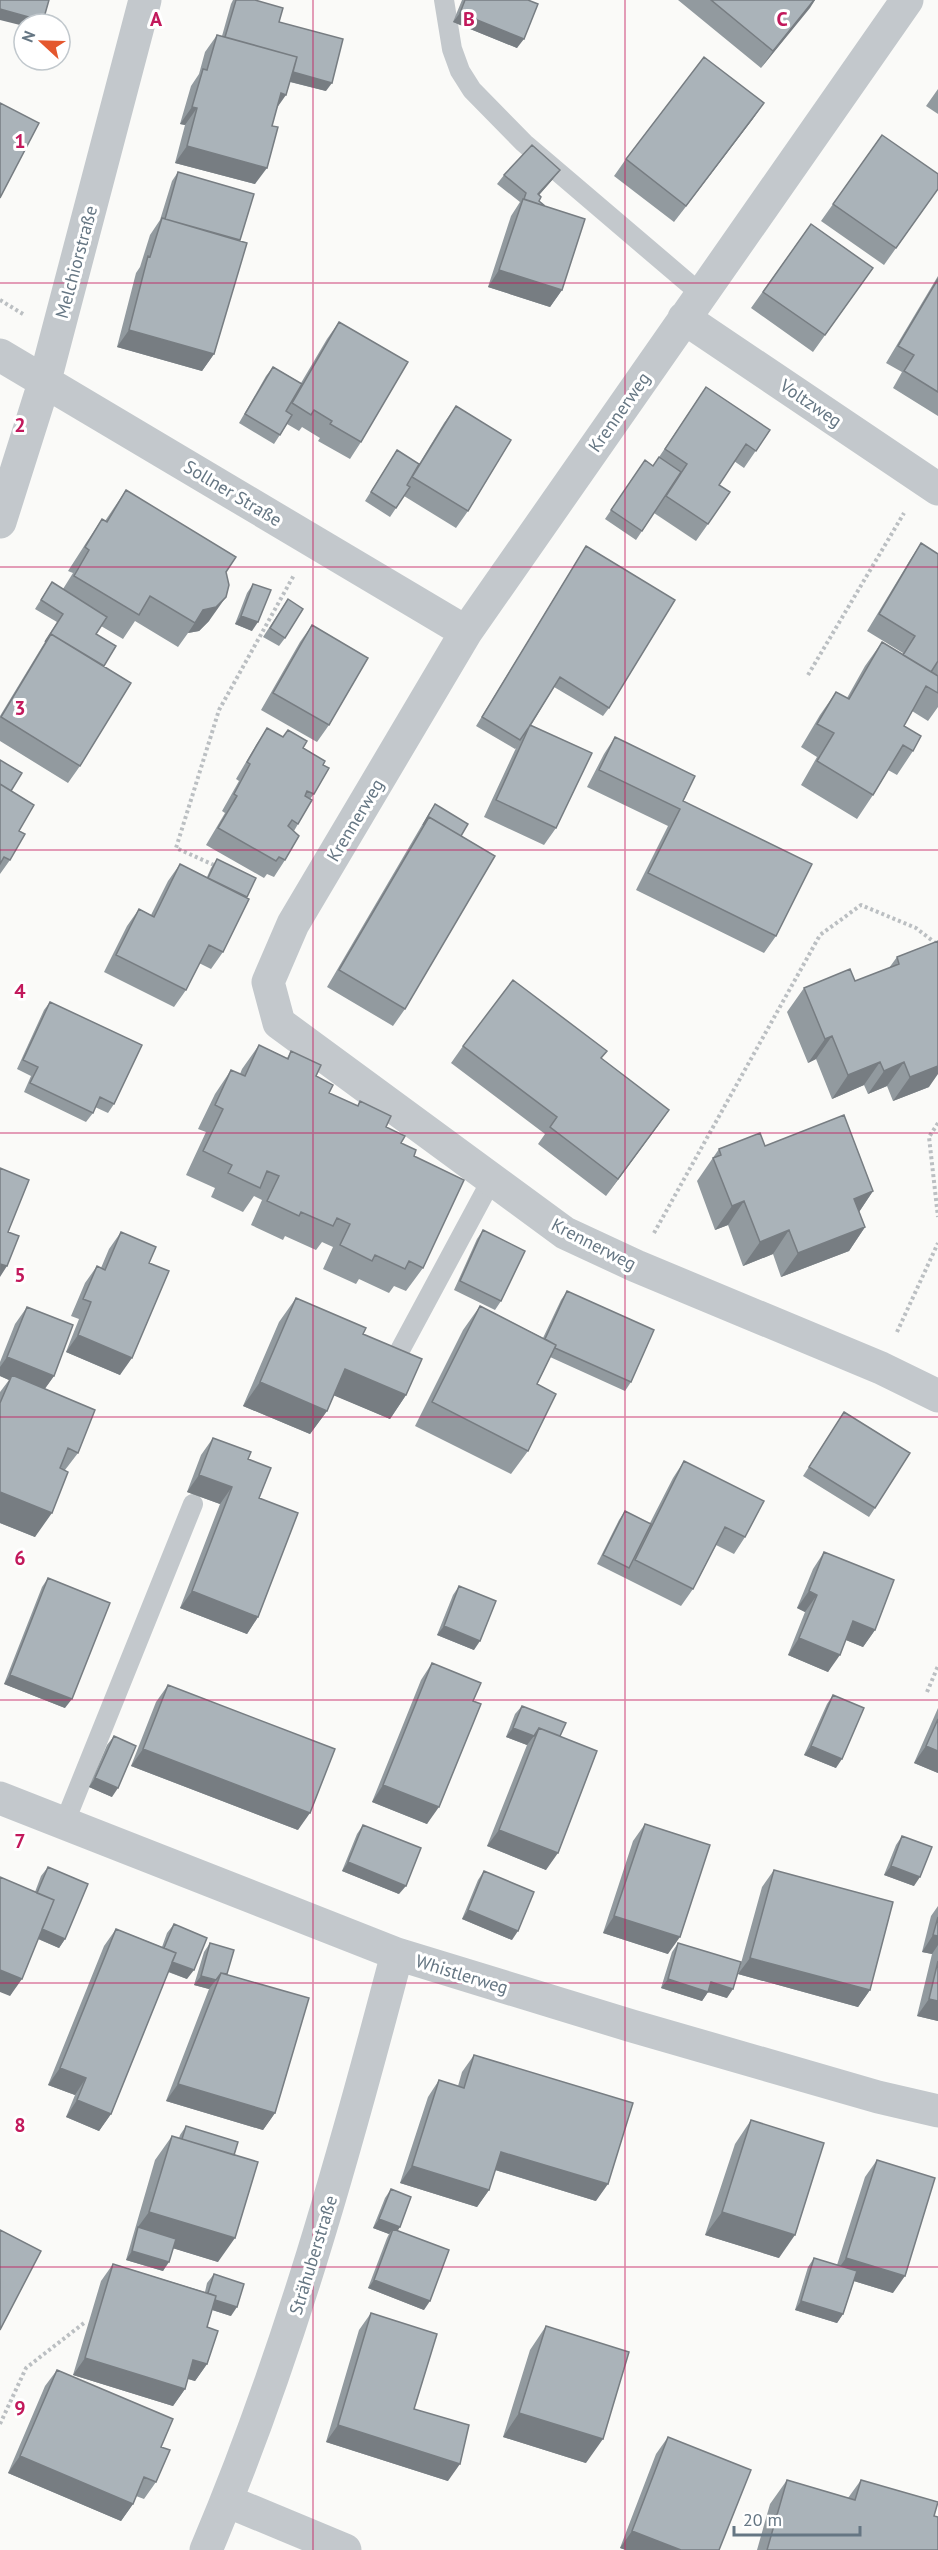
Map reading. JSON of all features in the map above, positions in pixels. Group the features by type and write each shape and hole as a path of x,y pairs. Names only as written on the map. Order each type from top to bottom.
{"street":[{"name":"Melchiorstraße","path":"0,522 45,380 145,0"},
{"name":"Krennerweg","path":"907,0 466,632 293,924 268,982 279,1023 565,1233 636,1266 881,1368 938,1396"},
{"name":"Voltzweg","path":"692,306 931,484"},
{"name":"Sollner Straße","path":"0,356 45,380 466,632"},
{"name":"Whistlerweg","path":"0,1798 398,1954 632,2026 878,2097 938,2111"},
{"name":"Strähuberstraße","path":"206,2550 227,2501 294,2317 347,2143 398,1954"},
{"path":"227,2501 345,2550"}],"lane":[{"path":"444,0 452,49 460,71 472,90 692,306"},
{"path":"392,1365 492,1179"},
{"path":"64,1824 193,1504"}],"path":[{"path":"808,675 931,484"},
{"path":"214,865 176,848 219,710 313,540"},
{"path":"636,1266 820,935 861,905 916,928 938,945"},
{"path":"938,1124 929,1137 938,1217"},
{"path":"881,1368 938,1243"},
{"path":"927,1692 938,1666"},
{"path":"0,2424 26,2368 84,2323"}],"building":[{"path":"0,0 49,0 46,12 12,12 0,9"},
{"path":"236,0 255,0 283,8 279,22 343,39 332,83 293,72 297,57 225,37"},
{"path":"465,0 528,0 538,4 524,39 460,13"},
{"path":"711,0 814,0 773,51"},
{"path":"217,35 297,57 286,95 281,93 272,126 278,127 267,168 187,146 197,108 192,107 203,69 207,70"},
{"path":"704,57 764,103 686,206 626,159"},
{"path":"0,103 39,123 0,198"},
{"path":"882,135 938,174 938,189 896,248 833,204"},
{"path":"532,145 560,170 538,194 541,197 539,201 545,206 524,199 526,193 504,175"},
{"path":"178,172 254,194 240,240 165,219"},
{"path":"523,199 585,219 562,290 499,270"},
{"path":"162,218 247,243 214,354 129,330 148,256 150,257"},
{"path":"811,224 873,268 825,335 763,292"},
{"path":"938,279 938,392 904,371 914,355 898,346"},
{"path":"339,322 408,362 361,442 330,424 332,421 314,410 311,415 292,403"},
{"path":"273,367 302,384 286,411 292,415 280,435 245,414"},
{"path":"706,387 770,430 756,451 746,444 719,485 730,492 708,524 666,496 687,464 665,449"},
{"path":"456,406 511,440 468,511 412,477"},
{"path":"397,450 419,464 407,485 410,487 396,508 371,492"},
{"path":"659,457 681,472 642,531 611,510 645,460 653,466"},
{"path":"126,490 236,557 226,572 229,585 226,597 216,607 203,610 195,623 150,596 139,615 74,576 89,550 85,547 102,519 107,522"},
{"path":"921,543 938,554 938,661 931,672 903,655 915,636 879,614"},
{"path":"586,546 675,600 609,708 560,677 520,740 482,717"},
{"path":"52,582 107,617 96,634 116,646 104,666 51,634 45,642 63,614 41,600"},
{"path":"253,584 271,590 258,622 241,616"},
{"path":"288,599 303,609 285,638 270,628"},
{"path":"312,625 368,658 329,725 273,693"},
{"path":"51,634 131,683 80,766 1,717"},
{"path":"882,642 938,676 938,693 926,686 904,726 921,736 913,751 903,745 873,795 817,761 834,733 817,724 836,692 849,699"},
{"path":"530,725 592,753 556,828 496,800"},
{"path":"267,728 283,737 288,730 307,741 303,748 325,761 323,765 329,768 314,794 307,791 305,796 312,800 298,824 292,820 288,826 299,836 285,860 279,857 276,861 218,828 237,796 234,794 250,764 247,762"},
{"path":"615,737 695,776 683,801 812,864 776,936 648,873 680,809 599,770"},
{"path":"0,760 22,773 11,791 0,784"},
{"path":"0,784 34,805 19,831 25,834 10,860 4,857 0,864"},
{"path":"435,804 468,824 461,836 429,817 423,825"},
{"path":"429,817 495,856 405,1009 339,970"},
{"path":"217,859 256,878 247,897 208,878"},
{"path":"180,864 249,899 223,952 209,945 186,990 116,955 139,909 154,917"},
{"path":"938,941 938,1066 910,1077 904,1062 884,1071 880,1062 848,1075 832,1036 825,1039 804,988 850,969 855,981 899,964 897,957"},
{"path":"513,980 607,1051 601,1058 669,1110 618,1179 550,1127 557,1117 463,1046"},
{"path":"50,1002 142,1045 114,1104 100,1097 93,1113 30,1083 38,1067 23,1060"},
{"path":"259,1045 288,1059 291,1051 321,1065 316,1076 333,1085 329,1093 358,1106 360,1101 391,1116 386,1127 405,1136 401,1143 416,1150 414,1156 464,1180 423,1268 409,1261 405,1269 375,1255 372,1261 340,1245 350,1224 337,1218 333,1226 301,1212 299,1216 267,1201 279,1176 267,1171 260,1188 228,1173 232,1165 203,1151 223,1109 215,1105 231,1070 245,1076"},
{"path":"844,1115 873,1191 854,1199 865,1227 798,1253 789,1230 760,1242 744,1201 732,1206 713,1158 721,1155 719,1149 760,1133 765,1146"},
{"path":"0,1168 29,1180 8,1232 19,1236 7,1266 0,1264"},
{"path":"483,1230 525,1251 501,1301 460,1281"},
{"path":"121,1232 156,1247 149,1263 169,1271 132,1358 78,1335 91,1302 83,1299 97,1266 105,1270"},
{"path":"567,1291 654,1330 631,1382 555,1348 556,1345 545,1339"},
{"path":"296,1298 366,1328 363,1334 422,1359 406,1395 345,1369 327,1411 260,1382"},
{"path":"480,1306 556,1345 537,1384 556,1394 528,1451 432,1402"},
{"path":"27,1307 73,1325 54,1376 7,1357"},
{"path":"12,1375 95,1410 78,1453 68,1448 60,1468 68,1472 52,1513 0,1492 0,1403"},
{"path":"844,1412 910,1453 875,1508 809,1467"},
{"path":"213,1438 251,1452 248,1459 271,1468 259,1498 298,1513 258,1617 192,1591 232,1487 199,1475"},
{"path":"684,1461 764,1501 745,1537 725,1527 693,1589 635,1560"},
{"path":"625,1511 651,1524 629,1568 603,1555"},
{"path":"824,1552 894,1580 875,1630 853,1621 840,1655 799,1638 817,1595 809,1591"},
{"path":"48,1578 110,1603 72,1699 10,1675"},
{"path":"459,1586 496,1601 480,1641 444,1626"},
{"path":"432,1663 481,1683 473,1701 481,1704 439,1807 383,1785"},
{"path":"168,1685 335,1749 310,1813 143,1749"},
{"path":"833,1695 864,1708 842,1759 811,1746"},
{"path":"522,1706 566,1723 560,1736 539,1728 534,1736 513,1728"},
{"path":"938,1719 938,1751 926,1746"},
{"path":"539,1728 597,1751 558,1853 499,1830"},
{"path":"114,1736 136,1746 118,1788 95,1778"},
{"path":"645,1824 710,1845 680,1937 614,1916"},
{"path":"363,1825 421,1848 406,1886 348,1862"},
{"path":"902,1836 932,1847 920,1877 891,1866"},
{"path":"48,1867 88,1884 65,1939 42,1929 54,1900 37,1893"},
{"path":"774,1870 893,1902 870,1990 750,1958"},
{"path":"484,1871 534,1892 518,1931 468,1910"},
{"path":"0,1877 54,1900 22,1979 0,1970"},
{"path":"938,1917 938,1936 933,1935"},
{"path":"174,1924 207,1938 194,1970 172,1962 176,1953 164,1948"},
{"path":"116,1929 176,1953 111,2114 77,2100 86,2078 60,2068"},
{"path":"210,1943 234,1950 227,1974 221,1973 216,1980 201,1976"},
{"path":"678,1943 741,1962 733,1989 711,1982 708,1992 668,1979"},
{"path":"938,1961 938,2001 929,1999"},
{"path":"221,1973 309,1998 275,2113 178,2084"},
{"path":"474,2055 633,2103 608,2184 501,2152 489,2190 412,2166 439,2080 464,2088"},
{"path":"751,2120 824,2143 795,2235 722,2212"},
{"path":"186,2126 238,2142 234,2155 182,2139"},
{"path":"172,2136 258,2162 235,2238 149,2212"},
{"path":"877,2160 935,2178 905,2276 846,2258"},
{"path":"391,2189 411,2197 400,2227 379,2219"},
{"path":"138,2227 176,2239 169,2262 132,2251"},
{"path":"393,2229 449,2250 430,2301 374,2280"},
{"path":"0,2230 41,2251 0,2330"},
{"path":"814,2258 857,2271 843,2314 801,2301"},
{"path":"113,2264 216,2296 207,2327 218,2331 207,2364 193,2360 185,2389 85,2358"},
{"path":"214,2274 244,2284 237,2307 215,2300 216,2296 208,2293"},
{"path":"371,2313 437,2334 414,2409 469,2425 460,2464 338,2425"},
{"path":"546,2326 629,2352 603,2439 519,2413"},
{"path":"57,2370 173,2419 161,2447 170,2450 156,2482 144,2477 133,2504 20,2456"},
{"path":"668,2437 751,2470 719,2550 681,2550 632,2531"},
{"path":"787,2480 855,2500 861,2480 938,2502 934,2516 938,2517 938,2550 767,2550"}]}
